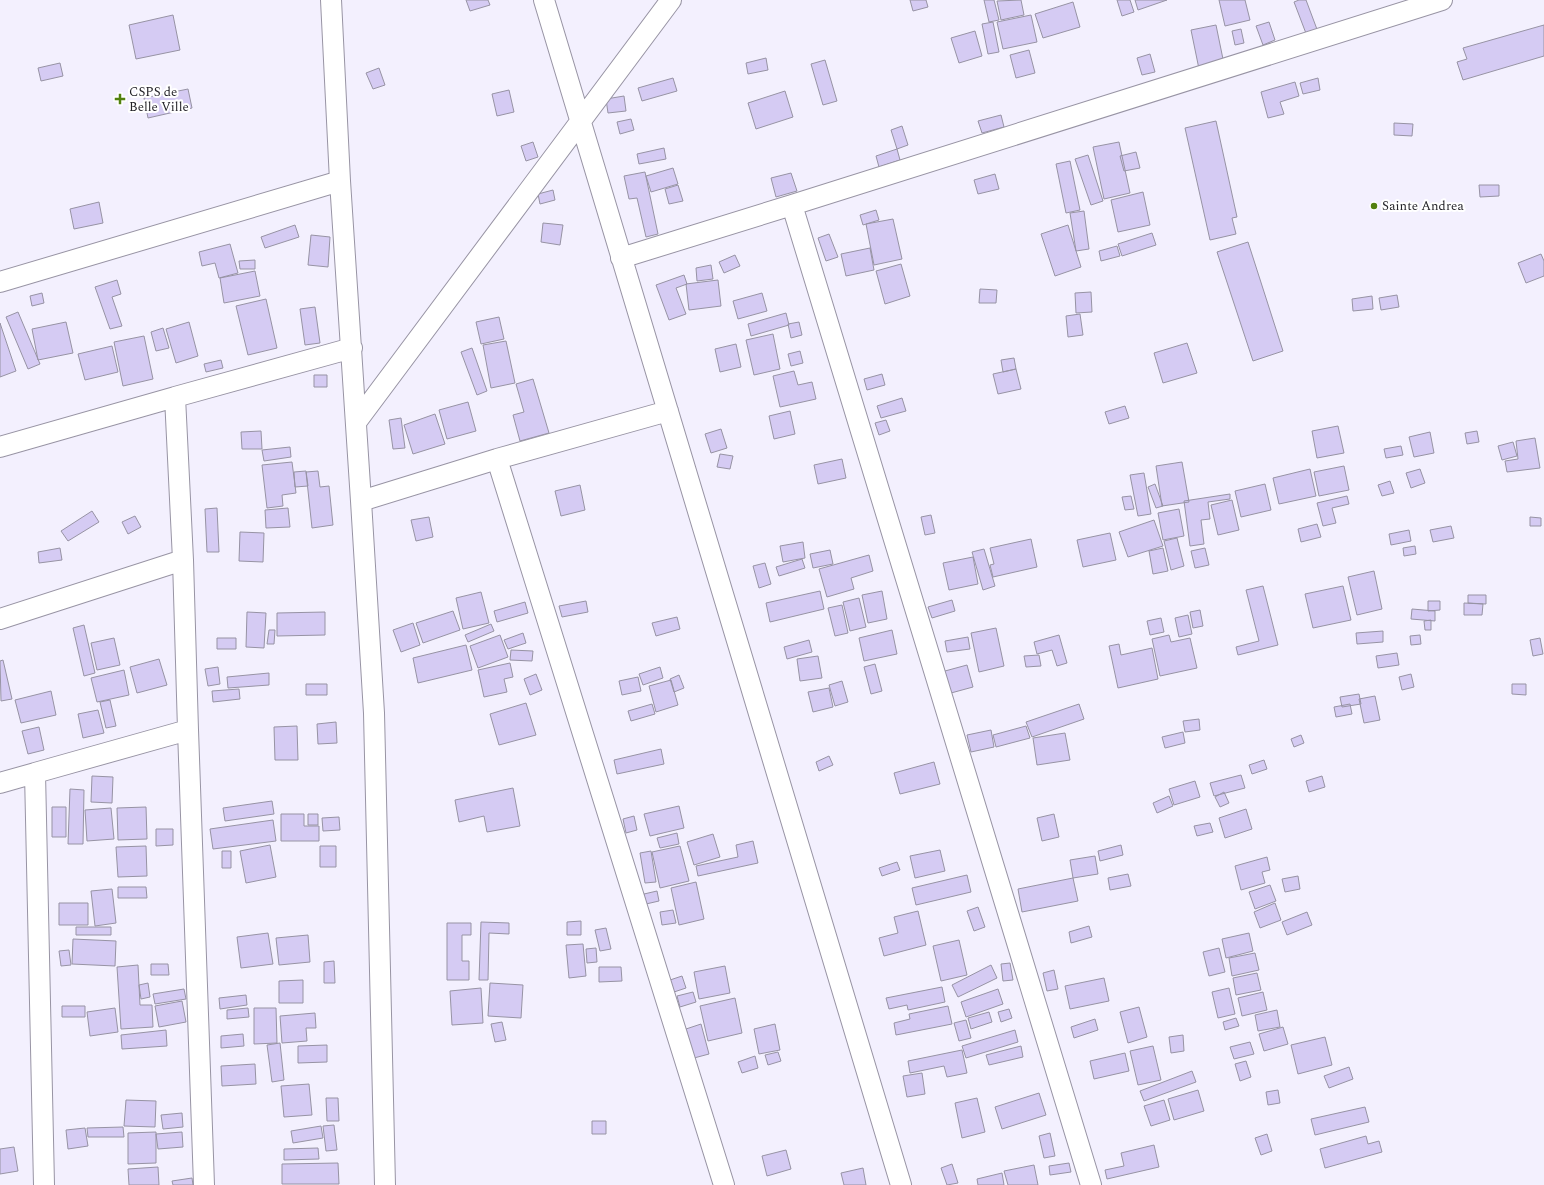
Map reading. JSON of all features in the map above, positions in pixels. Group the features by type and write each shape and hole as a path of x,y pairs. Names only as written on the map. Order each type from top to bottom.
{"street":[{"path":"331,0 340,181 357,421 374,713 385,1185"},
{"path":"544,0 901,1185"},
{"path":"357,421 671,0"},
{"path":"621,258 1442,0"},
{"path":"0,282 340,181"},
{"path":"792,204 1091,1185"},
{"path":"0,447 352,348"},
{"path":"175,397 183,560 204,1185"},
{"path":"361,501 496,459 668,411"},
{"path":"496,459 724,1185"},
{"path":"0,619 183,560"},
{"path":"0,783 188,730"},
{"path":"35,773 44,1185"}],"building":[{"path":"466,0 488,0 490,5 470,11"},
{"path":"910,0 926,0 928,7 913,11"},
{"path":"984,0 994,0 999,20 989,22"},
{"path":"1021,0 1024,15 1001,20 997,1"},
{"path":"1117,0 1130,0 1134,12 1122,16"},
{"path":"1135,0 1167,0 1138,10"},
{"path":"1219,0 1245,0 1250,20 1225,26"},
{"path":"1306,0 1318,32 1307,36 1294,2"},
{"path":"1073,2 1080,27 1043,38 1035,14"},
{"path":"173,15 180,50 136,59 129,25"},
{"path":"1031,15 1037,42 1003,49 997,22"},
{"path":"993,22 999,52 988,54 982,24"},
{"path":"1269,22 1275,40 1263,45 1256,26"},
{"path":"1216,25 1224,64 1199,69 1191,30"},
{"path":"1544,25 1544,56 1463,80 1457,62 1467,59 1463,48"},
{"path":"1241,29 1244,43 1235,45 1232,31"},
{"path":"975,31 982,56 959,63 951,38"},
{"path":"1029,50 1035,73 1016,78 1010,55"},
{"path":"1150,54 1155,72 1142,75 1137,58"},
{"path":"766,58 768,70 748,74 746,63"},
{"path":"825,60 837,101 823,105 811,64"},
{"path":"60,63 63,76 41,81 38,68"},
{"path":"379,68 385,85 373,89 366,73"},
{"path":"673,78 677,91 642,101 638,88"},
{"path":"1318,78 1320,90 1303,94 1300,83"},
{"path":"1295,82 1299,96 1280,102 1284,114 1268,118 1261,92"},
{"path":"188,89 192,108 148,118 144,98"},
{"path":"509,90 514,112 497,116 492,94"},
{"path":"785,91 793,117 756,129 748,103"},
{"path":"624,96 626,111 608,113 606,99"},
{"path":"1001,115 1004,127 982,133 978,121"},
{"path":"631,119 634,130 620,134 617,122"},
{"path":"1216,121 1237,217 1232,218 1236,234 1210,240 1185,128"},
{"path":"1394,123 1413,124 1412,136 1394,135"},
{"path":"902,126 908,145 897,149 891,130"},
{"path":"533,142 538,157 526,161 521,146"},
{"path":"1119,142 1130,193 1104,199 1093,147"},
{"path":"664,148 666,159 639,164 637,154"},
{"path":"897,149 900,160 879,167 876,156"},
{"path":"1136,152 1140,168 1124,171 1120,156"},
{"path":"1088,155 1103,201 1091,205 1075,159"},
{"path":"1070,161 1080,210 1066,213 1056,164"},
{"path":"673,168 678,184 651,192 646,176"},
{"path":"645,172 658,234 646,237 637,198 629,199 624,176"},
{"path":"791,173 797,191 776,197 771,178"},
{"path":"995,174 999,189 978,194 974,180"},
{"path":"678,185 683,201 669,204 665,189"},
{"path":"1479,185 1499,185 1499,196 1480,197"},
{"path":"553,190 555,200 540,204 538,194"},
{"path":"1143,192 1150,225 1118,232 1111,200"},
{"path":"99,202 103,223 74,229 70,209"},
{"path":"876,210 879,220 863,225 860,215"},
{"path":"1084,211 1089,249 1076,251 1070,213"},
{"path":"893,219 902,259 874,265 866,224"},
{"path":"543,223 563,225 560,245 541,242"},
{"path":"295,225 299,237 265,248 261,237"},
{"path":"1068,225 1081,267 1055,276 1041,234"},
{"path":"1152,233 1156,245 1122,256 1118,244"},
{"path":"829,234 838,257 826,261 818,238"},
{"path":"311,235 330,237 328,267 308,265"},
{"path":"1248,242 1283,351 1253,361 1217,252"},
{"path":"230,244 238,273 219,278 215,263 202,266 199,252"},
{"path":"1117,246 1120,256 1101,261 1099,251"},
{"path":"870,248 874,270 846,276 841,254"},
{"path":"1541,254 1544,261 1544,276 1526,283 1518,263"},
{"path":"735,255 740,266 724,273 719,262"},
{"path":"255,260 255,269 240,269 239,261"},
{"path":"901,264 910,296 885,304 876,271"},
{"path":"711,265 713,279 697,281 696,268"},
{"path":"255,271 260,296 224,303 220,278"},
{"path":"684,275 687,284 676,288 686,314 669,320 656,285"},
{"path":"117,280 121,294 112,297 122,326 110,329 95,287"},
{"path":"718,280 721,306 689,310 686,284"},
{"path":"980,289 997,290 996,303 979,303"},
{"path":"1091,292 1092,312 1076,313 1075,293"},
{"path":"42,293 44,303 32,306 30,296"},
{"path":"762,293 767,311 738,319 733,301"},
{"path":"1397,295 1399,307 1381,310 1379,298"},
{"path":"1372,296 1373,309 1353,311 1352,299"},
{"path":"266,299 277,348 248,355 236,306"},
{"path":"315,307 320,343 305,345 300,309"},
{"path":"18,312 40,364 28,369 6,317"},
{"path":"786,313 789,325 751,336 748,324"},
{"path":"1080,314 1083,335 1068,337 1066,316"},
{"path":"499,317 504,339 481,344 476,322"},
{"path":"66,322 73,353 38,360 32,329"},
{"path":"189,322 198,356 176,363 166,329"},
{"path":"799,322 802,335 791,338 788,324"},
{"path":"0,323 16,371 0,377"},
{"path":"163,328 169,348 156,351 151,332"},
{"path":"773,334 780,369 754,375 746,340"},
{"path":"144,336 153,379 123,386 114,342"},
{"path":"506,341 515,383 491,388 483,345"},
{"path":"1187,343 1197,373 1163,383 1154,353"},
{"path":"736,344 741,367 720,372 715,349"},
{"path":"112,346 118,372 85,380 78,354"},
{"path":"472,348 487,391 477,395 461,352"},
{"path":"800,351 803,363 791,366 788,354"},
{"path":"1014,358 1016,369 1003,372 1001,360"},
{"path":"221,360 223,368 206,372 204,364"},
{"path":"1016,369 1021,389 998,394 993,374"},
{"path":"794,371 798,385 812,382 816,399 780,407 773,376"},
{"path":"882,374 885,385 867,390 864,379"},
{"path":"314,375 327,375 327,387 314,387"},
{"path":"533,379 549,433 520,441 513,415 524,412 516,384"},
{"path":"902,398 906,411 881,418 877,406"},
{"path":"468,402 476,431 447,439 439,410"},
{"path":"1125,406 1129,418 1109,424 1105,412"},
{"path":"790,411 795,434 774,439 769,416"},
{"path":"435,414 445,444 413,454 404,425"},
{"path":"401,418 405,448 393,449 389,420"},
{"path":"886,420 890,431 879,435 875,423"},
{"path":"1338,426 1344,453 1317,458 1312,431"},
{"path":"721,429 727,448 711,453 705,434"},
{"path":"261,431 262,449 242,449 241,432"},
{"path":"1477,431 1479,442 1467,444 1465,433"},
{"path":"1430,432 1434,453 1414,457 1409,437"},
{"path":"1535,438 1540,468 1507,472 1505,461 1518,459 1516,441"},
{"path":"1513,442 1517,456 1502,460 1498,446"},
{"path":"1401,446 1403,455 1386,458 1384,449"},
{"path":"290,447 291,457 264,461 262,450"},
{"path":"720,454 733,456 730,469 717,467"},
{"path":"842,459 846,478 818,484 814,465"},
{"path":"292,462 296,493 282,495 283,506 267,508 262,465"},
{"path":"1182,462 1189,502 1162,506 1156,466"},
{"path":"1344,466 1349,490 1319,496 1314,472"},
{"path":"1310,469 1316,496 1279,504 1273,478"},
{"path":"1420,469 1425,483 1411,488 1406,473"},
{"path":"306,471 308,486 295,487 294,472"},
{"path":"318,471 320,487 329,486 333,525 312,528 306,472"},
{"path":"1144,473 1151,514 1138,516 1130,475"},
{"path":"1390,481 1394,493 1382,496 1378,485"},
{"path":"1155,484 1163,506 1156,508 1148,487"},
{"path":"1265,484 1271,510 1241,517 1235,491"},
{"path":"580,485 585,510 561,516 555,491"},
{"path":"1230,494 1230,499 1208,502 1210,519 1201,520 1204,544 1190,546 1184,501"},
{"path":"1131,496 1134,509 1125,510 1122,497"},
{"path":"1347,496 1349,504 1332,508 1336,523 1323,526 1317,503"},
{"path":"1232,500 1239,530 1218,535 1211,505"},
{"path":"217,508 219,552 207,552 205,509"},
{"path":"288,508 290,527 266,528 265,510"},
{"path":"1179,509 1184,536 1163,540 1158,513"},
{"path":"92,511 99,522 68,541 61,531"},
{"path":"931,515 935,533 925,535 921,517"},
{"path":"135,516 141,527 128,534 122,522"},
{"path":"429,517 433,537 416,541 411,520"},
{"path":"1530,517 1541,518 1541,526 1530,526"},
{"path":"1154,520 1163,546 1128,557 1119,532"},
{"path":"1317,524 1321,537 1301,542 1298,529"},
{"path":"1451,526 1454,538 1433,542 1430,530"},
{"path":"1409,530 1411,541 1391,545 1389,534"},
{"path":"240,532 264,533 263,562 239,561"},
{"path":"1110,533 1116,560 1083,567 1077,540"},
{"path":"1177,538 1184,566 1171,570 1164,541"},
{"path":"1031,539 1037,567 993,577 990,565 994,564 990,548"},
{"path":"803,542 805,558 783,562 780,546"},
{"path":"1415,546 1416,554 1404,556 1403,548"},
{"path":"60,548 62,560 39,563 38,552"},
{"path":"1163,548 1168,571 1153,574 1149,551"},
{"path":"1205,548 1209,565 1195,568 1191,551"},
{"path":"984,549 995,586 983,590 972,552"},
{"path":"830,550 833,564 813,568 810,554"},
{"path":"869,555 873,571 851,578 854,589 827,597 819,569"},
{"path":"973,557 978,584 949,590 943,563"},
{"path":"802,559 805,568 779,576 776,567"},
{"path":"765,563 771,584 759,588 753,566"},
{"path":"1374,571 1382,609 1357,615 1348,577"},
{"path":"1263,586 1278,645 1238,655 1236,647 1259,641 1246,590"},
{"path":"1343,586 1351,620 1313,628 1305,594"},
{"path":"820,591 824,609 770,622 766,603"},
{"path":"882,591 887,619 868,623 862,595"},
{"path":"481,592 489,623 463,629 456,598"},
{"path":"1468,595 1486,595 1486,604 1468,603"},
{"path":"859,598 866,627 850,631 843,602"},
{"path":"952,600 955,611 932,618 928,607"},
{"path":"586,601 588,612 562,617 559,606"},
{"path":"1428,601 1440,601 1440,610 1428,611"},
{"path":"525,602 528,613 497,622 494,611"},
{"path":"1464,603 1483,604 1482,615 1464,615"},
{"path":"842,605 848,633 835,636 828,608"},
{"path":"1412,609 1435,611 1435,621 1411,619"},
{"path":"1200,610 1203,626 1193,628 1190,612"},
{"path":"453,611 460,630 423,643 416,623"},
{"path":"247,612 266,613 264,648 246,647"},
{"path":"325,612 325,635 277,636 277,613"},
{"path":"1188,615 1192,634 1179,637 1175,618"},
{"path":"677,617 680,629 656,636 652,623"},
{"path":"1161,618 1164,632 1150,635 1147,621"},
{"path":"1431,620 1431,630 1425,630 1424,621"},
{"path":"413,623 420,645 401,652 393,630"},
{"path":"491,624 494,631 468,642 465,635"},
{"path":"84,625 95,673 84,676 73,628"},
{"path":"996,628 1004,666 979,672 971,633"},
{"path":"269,630 275,630 274,644 267,644"},
{"path":"892,630 897,654 864,661 859,638"},
{"path":"1383,631 1383,642 1357,644 1356,633"},
{"path":"523,633 526,643 508,649 504,640"},
{"path":"500,635 508,657 478,668 470,646"},
{"path":"1059,635 1067,663 1057,666 1052,650 1037,654 1034,642"},
{"path":"1169,635 1171,642 1190,638 1197,668 1160,676 1152,639"},
{"path":"1420,635 1421,644 1411,645 1410,636"},
{"path":"968,637 970,649 947,652 945,641"},
{"path":"114,638 120,665 97,670 91,643"},
{"path":"217,638 236,638 236,649 217,649"},
{"path":"1540,638 1543,654 1533,656 1530,640"},
{"path":"809,640 812,652 787,659 784,647"},
{"path":"1119,644 1121,655 1152,648 1158,679 1118,688 1109,646"},
{"path":"466,645 472,670 418,683 413,658"},
{"path":"511,650 533,651 532,661 510,660"},
{"path":"1397,653 1399,665 1378,668 1376,656"},
{"path":"1039,655 1041,666 1026,667 1024,656"},
{"path":"818,656 822,678 800,681 797,659"},
{"path":"159,659 167,685 137,693 130,667"},
{"path":"3,660 12,699 1,701 0,661"},
{"path":"510,663 513,677 504,679 507,692 484,697 478,670"},
{"path":"875,664 882,691 871,694 864,667"},
{"path":"967,665 973,687 940,696 934,674"},
{"path":"218,667 220,684 208,686 205,669"},
{"path":"660,667 663,678 643,685 639,674"},
{"path":"124,670 129,695 97,702 91,678"},
{"path":"269,673 269,685 228,688 227,677"},
{"path":"536,674 542,690 530,695 524,679"},
{"path":"1411,674 1414,687 1402,690 1399,677"},
{"path":"679,675 684,688 674,692 670,679"},
{"path":"638,677 641,691 622,695 619,681"},
{"path":"671,680 678,705 656,712 649,686"},
{"path":"842,681 848,702 835,706 829,685"},
{"path":"306,684 327,684 327,695 306,695"},
{"path":"1512,684 1526,684 1526,695 1512,694"},
{"path":"829,688 833,707 813,712 808,692"},
{"path":"239,689 240,699 213,702 212,691"},
{"path":"51,691 56,715 21,723 15,700"},
{"path":"1359,694 1361,704 1342,707 1340,697"},
{"path":"1375,696 1380,720 1364,723 1359,699"},
{"path":"110,700 116,726 106,728 100,702"},
{"path":"526,703 536,735 499,745 490,714"},
{"path":"652,704 655,714 631,721 628,711"},
{"path":"1079,704 1084,719 1032,737 1026,722"},
{"path":"1350,704 1352,714 1336,717 1334,707"},
{"path":"98,710 104,733 83,738 78,714"},
{"path":"1199,719 1200,730 1185,732 1183,721"},
{"path":"336,722 337,743 318,744 317,724"},
{"path":"297,726 298,760 275,760 274,727"},
{"path":"1026,726 1030,738 996,747 993,735"},
{"path":"39,727 44,750 28,754 22,731"},
{"path":"991,730 994,747 971,752 967,735"},
{"path":"1183,732 1185,743 1165,748 1162,737"},
{"path":"1065,733 1070,760 1037,765 1033,738"},
{"path":"1301,735 1304,743 1294,747 1291,739"},
{"path":"661,749 664,764 617,774 614,760"},
{"path":"829,756 833,765 819,771 816,762"},
{"path":"1264,760 1267,769 1252,774 1249,765"},
{"path":"934,762 940,784 900,794 894,773"},
{"path":"1241,775 1245,788 1214,796 1210,783"},
{"path":"92,776 113,777 112,803 91,802"},
{"path":"1322,776 1325,787 1309,792 1306,781"},
{"path":"1195,781 1200,797 1174,805 1169,789"},
{"path":"513,788 520,826 487,832 484,816 459,822 455,800"},
{"path":"70,789 84,790 83,844 68,844"},
{"path":"1224,792 1229,803 1220,807 1215,797"},
{"path":"1169,796 1173,806 1157,813 1153,803"},
{"path":"272,801 274,814 225,821 223,808"},
{"path":"679,806 684,828 650,836 644,814"},
{"path":"52,807 66,807 66,837 52,837"},
{"path":"146,807 147,839 118,840 117,808"},
{"path":"111,808 114,839 87,841 85,810"},
{"path":"1246,809 1252,829 1225,838 1219,818"},
{"path":"281,814 304,814 304,826 319,826 319,841 281,841"},
{"path":"308,814 318,814 318,825 308,825"},
{"path":"1054,814 1059,837 1042,841 1037,818"},
{"path":"634,816 637,830 626,833 623,819"},
{"path":"339,817 340,830 323,831 322,818"},
{"path":"273,820 276,841 213,849 210,829"},
{"path":"1210,823 1213,832 1197,836 1194,826"},
{"path":"156,829 173,829 173,845 156,846"},
{"path":"677,833 679,844 660,848 657,838"},
{"path":"713,834 720,857 694,865 687,842"},
{"path":"753,841 758,863 698,876 696,866 738,857 736,845"},
{"path":"270,845 276,877 246,883 240,851"},
{"path":"1121,845 1123,855 1100,861 1098,851"},
{"path":"146,846 147,876 118,877 116,847"},
{"path":"320,846 336,846 336,867 320,867"},
{"path":"680,846 689,881 660,888 652,852"},
{"path":"940,850 945,871 915,878 910,856"},
{"path":"222,851 231,851 231,868 222,868"},
{"path":"651,851 656,882 645,883 640,853"},
{"path":"1095,856 1098,874 1073,878 1070,860"},
{"path":"1267,857 1270,870 1262,872 1265,883 1241,890 1235,866"},
{"path":"897,862 900,870 882,876 879,868"},
{"path":"1128,874 1131,886 1110,890 1108,878"},
{"path":"967,875 971,892 916,905 912,888"},
{"path":"1298,876 1300,889 1285,892 1282,879"},
{"path":"1073,878 1078,901 1022,912 1018,889"},
{"path":"696,882 704,919 679,925 671,888"},
{"path":"1270,885 1276,901 1255,909 1249,892"},
{"path":"118,887 146,887 147,898 118,898"},
{"path":"112,889 116,923 95,926 91,891"},
{"path":"657,891 659,901 646,904 644,894"},
{"path":"59,903 88,903 88,925 59,925"},
{"path":"1275,903 1281,920 1260,928 1254,912"},
{"path":"978,907 985,927 974,931 967,911"},
{"path":"673,910 676,923 662,925 660,912"},
{"path":"918,911 926,945 884,956 879,938 898,933 894,917"},
{"path":"1307,912 1312,925 1287,935 1282,922"},
{"path":"581,921 581,935 567,935 567,922"},
{"path":"481,922 509,923 509,934 489,933 488,980 479,980"},
{"path":"447,923 471,923 471,935 462,935 462,961 469,961 469,980 447,980"},
{"path":"1089,926 1092,937 1071,943 1069,932"},
{"path":"76,927 111,927 111,935 76,935"},
{"path":"606,928 611,949 600,951 595,930"},
{"path":"268,933 273,964 241,968 237,937"},
{"path":"1249,933 1253,951 1226,958 1222,939"},
{"path":"308,935 310,962 279,965 276,938"},
{"path":"73,939 116,941 115,966 72,964"},
{"path":"959,940 967,975 941,981 933,946"},
{"path":"583,944 586,976 569,978 566,945"},
{"path":"596,948 597,962 587,963 586,949"},
{"path":"1219,948 1225,972 1209,976 1203,952"},
{"path":"69,950 71,965 61,966 59,951"},
{"path":"1255,953 1259,970 1232,976 1229,958"},
{"path":"334,961 335,983 324,983 324,962"},
{"path":"1010,963 1013,980 1003,981 1001,964"},
{"path":"151,964 168,964 169,975 151,975"},
{"path":"138,965 140,1005 152,1005 153,1027 121,1029 117,967"},
{"path":"991,965 997,978 958,997 952,985"},
{"path":"725,966 730,993 699,999 694,972"},
{"path":"599,967 621,967 622,981 599,982"},
{"path":"1054,970 1058,989 1047,991 1043,973"},
{"path":"1257,973 1261,990 1236,995 1233,978"},
{"path":"682,976 686,988 674,992 670,980"},
{"path":"1104,978 1109,1001 1070,1009 1065,986"},
{"path":"303,980 303,1003 279,1003 279,981"},
{"path":"148,983 150,997 141,999 139,985"},
{"path":"490,983 523,985 521,1018 488,1016"},
{"path":"942,987 945,1002 908,1010 907,1005 889,1009 886,998"},
{"path":"481,988 483,1023 452,1025 450,991"},
{"path":"1229,988 1235,1014 1218,1018 1212,992"},
{"path":"184,989 186,999 155,1004 153,994"},
{"path":"998,989 1003,1004 966,1017 961,1002"},
{"path":"693,992 696,1002 680,1007 677,996"},
{"path":"1263,992 1267,1010 1242,1016 1238,998"},
{"path":"246,995 247,1005 220,1009 219,998"},
{"path":"735,998 742,1033 708,1041 700,1006"},
{"path":"182,1001 186,1022 159,1027 155,1006"},
{"path":"62,1006 85,1006 85,1017 62,1017"},
{"path":"948,1006 952,1024 896,1035 894,1023 910,1019 909,1014"},
{"path":"1139,1007 1147,1037 1128,1043 1120,1012"},
{"path":"115,1008 118,1032 90,1036 87,1012"},
{"path":"248,1008 249,1017 227,1019 227,1010"},
{"path":"254,1008 276,1008 277,1043 254,1044"},
{"path":"1009,1009 1012,1018 1001,1022 998,1012"},
{"path":"1277,1010 1280,1027 1258,1031 1255,1015"},
{"path":"989,1012 992,1022 971,1029 968,1018"},
{"path":"315,1013 316,1028 306,1028 307,1041 282,1043 280,1016"},
{"path":"1236,1018 1239,1026 1225,1030 1223,1022"},
{"path":"1095,1019 1098,1030 1074,1038 1071,1027"},
{"path":"966,1020 971,1038 959,1041 954,1023"},
{"path":"502,1022 506,1040 495,1042 491,1024"},
{"path":"701,1024 709,1054 694,1058 686,1029"},
{"path":"775,1024 780,1050 759,1054 754,1029"},
{"path":"1283,1027 1288,1044 1264,1051 1259,1034"},
{"path":"166,1030 167,1046 122,1049 121,1035"},
{"path":"1015,1030 1018,1042 966,1058 962,1046"},
{"path":"243,1034 244,1046 221,1048 221,1036"},
{"path":"1183,1035 1184,1051 1171,1053 1169,1037"},
{"path":"1325,1037 1332,1065 1298,1074 1291,1045"},
{"path":"1250,1042 1254,1054 1234,1059 1230,1047"},
{"path":"280,1043 284,1080 272,1082 267,1045"},
{"path":"327,1045 327,1062 298,1063 298,1046"},
{"path":"1021,1046 1023,1057 989,1065 986,1055"},
{"path":"1153,1046 1161,1080 1138,1085 1130,1051"},
{"path":"962,1050 967,1073 947,1077 944,1066 910,1073 908,1061"},
{"path":"778,1052 781,1061 768,1065 765,1055"},
{"path":"1125,1053 1129,1071 1094,1079 1090,1061"},
{"path":"755,1056 758,1068 742,1073 738,1062"},
{"path":"1246,1061 1251,1077 1240,1081 1235,1064"},
{"path":"255,1064 256,1084 222,1086 221,1066"},
{"path":"1349,1067 1353,1079 1329,1088 1324,1076"},
{"path":"1192,1071 1196,1082 1144,1101 1140,1091"},
{"path":"922,1073 925,1094 907,1097 903,1076"},
{"path":"309,1084 312,1115 284,1117 281,1086"},
{"path":"1198,1090 1204,1111 1174,1120 1168,1099"},
{"path":"1278,1090 1280,1103 1268,1105 1266,1092"},
{"path":"1039,1093 1046,1115 1002,1129 995,1107"},
{"path":"326,1098 338,1098 339,1121 327,1121"},
{"path":"977,1098 985,1132 962,1138 955,1103"},
{"path":"126,1100 156,1101 155,1127 124,1126"},
{"path":"1164,1100 1170,1120 1151,1126 1144,1106"},
{"path":"1365,1107 1369,1122 1315,1135 1311,1119"},
{"path":"182,1113 183,1127 163,1129 161,1115"},
{"path":"592,1121 606,1121 606,1134 592,1134"},
{"path":"334,1125 337,1150 326,1151 323,1126"},
{"path":"321,1126 323,1138 293,1143 291,1131"},
{"path":"123,1127 124,1137 88,1137 87,1128"},
{"path":"85,1128 88,1146 68,1149 66,1130"},
{"path":"156,1132 156,1163 128,1164 128,1133"},
{"path":"182,1132 183,1147 158,1149 156,1134"},
{"path":"1050,1133 1055,1156 1044,1158 1039,1136"},
{"path":"1267,1134 1272,1151 1261,1155 1255,1138"},
{"path":"1366,1136 1368,1144 1379,1141 1382,1152 1325,1168 1320,1149"},
{"path":"1154,1145 1159,1167 1107,1179 1105,1170 1124,1166 1121,1153"},
{"path":"14,1147 18,1171 0,1174 0,1149"},
{"path":"318,1148 319,1159 284,1160 284,1149"},
{"path":"786,1150 791,1169 767,1176 762,1156"},
{"path":"338,1163 339,1184 282,1184 282,1164"},
{"path":"1069,1163 1071,1172 1050,1175 1049,1166"},
{"path":"952,1164 958,1183 947,1185 941,1168"},
{"path":"1034,1165 1038,1185 1008,1185 1004,1171"},
{"path":"158,1167 159,1185 129,1185 128,1169"},
{"path":"863,1168 866,1185 844,1185 841,1173"},
{"path":"1002,1173 1004,1185 978,1185 977,1179"},
{"path":"192,1178 193,1185 173,1185 172,1181"}],"place":[{"name":"CSPS de Belle Ville","path":"120,99"},
{"name":"Sainte Andrea","path":"1374,206"}]}
